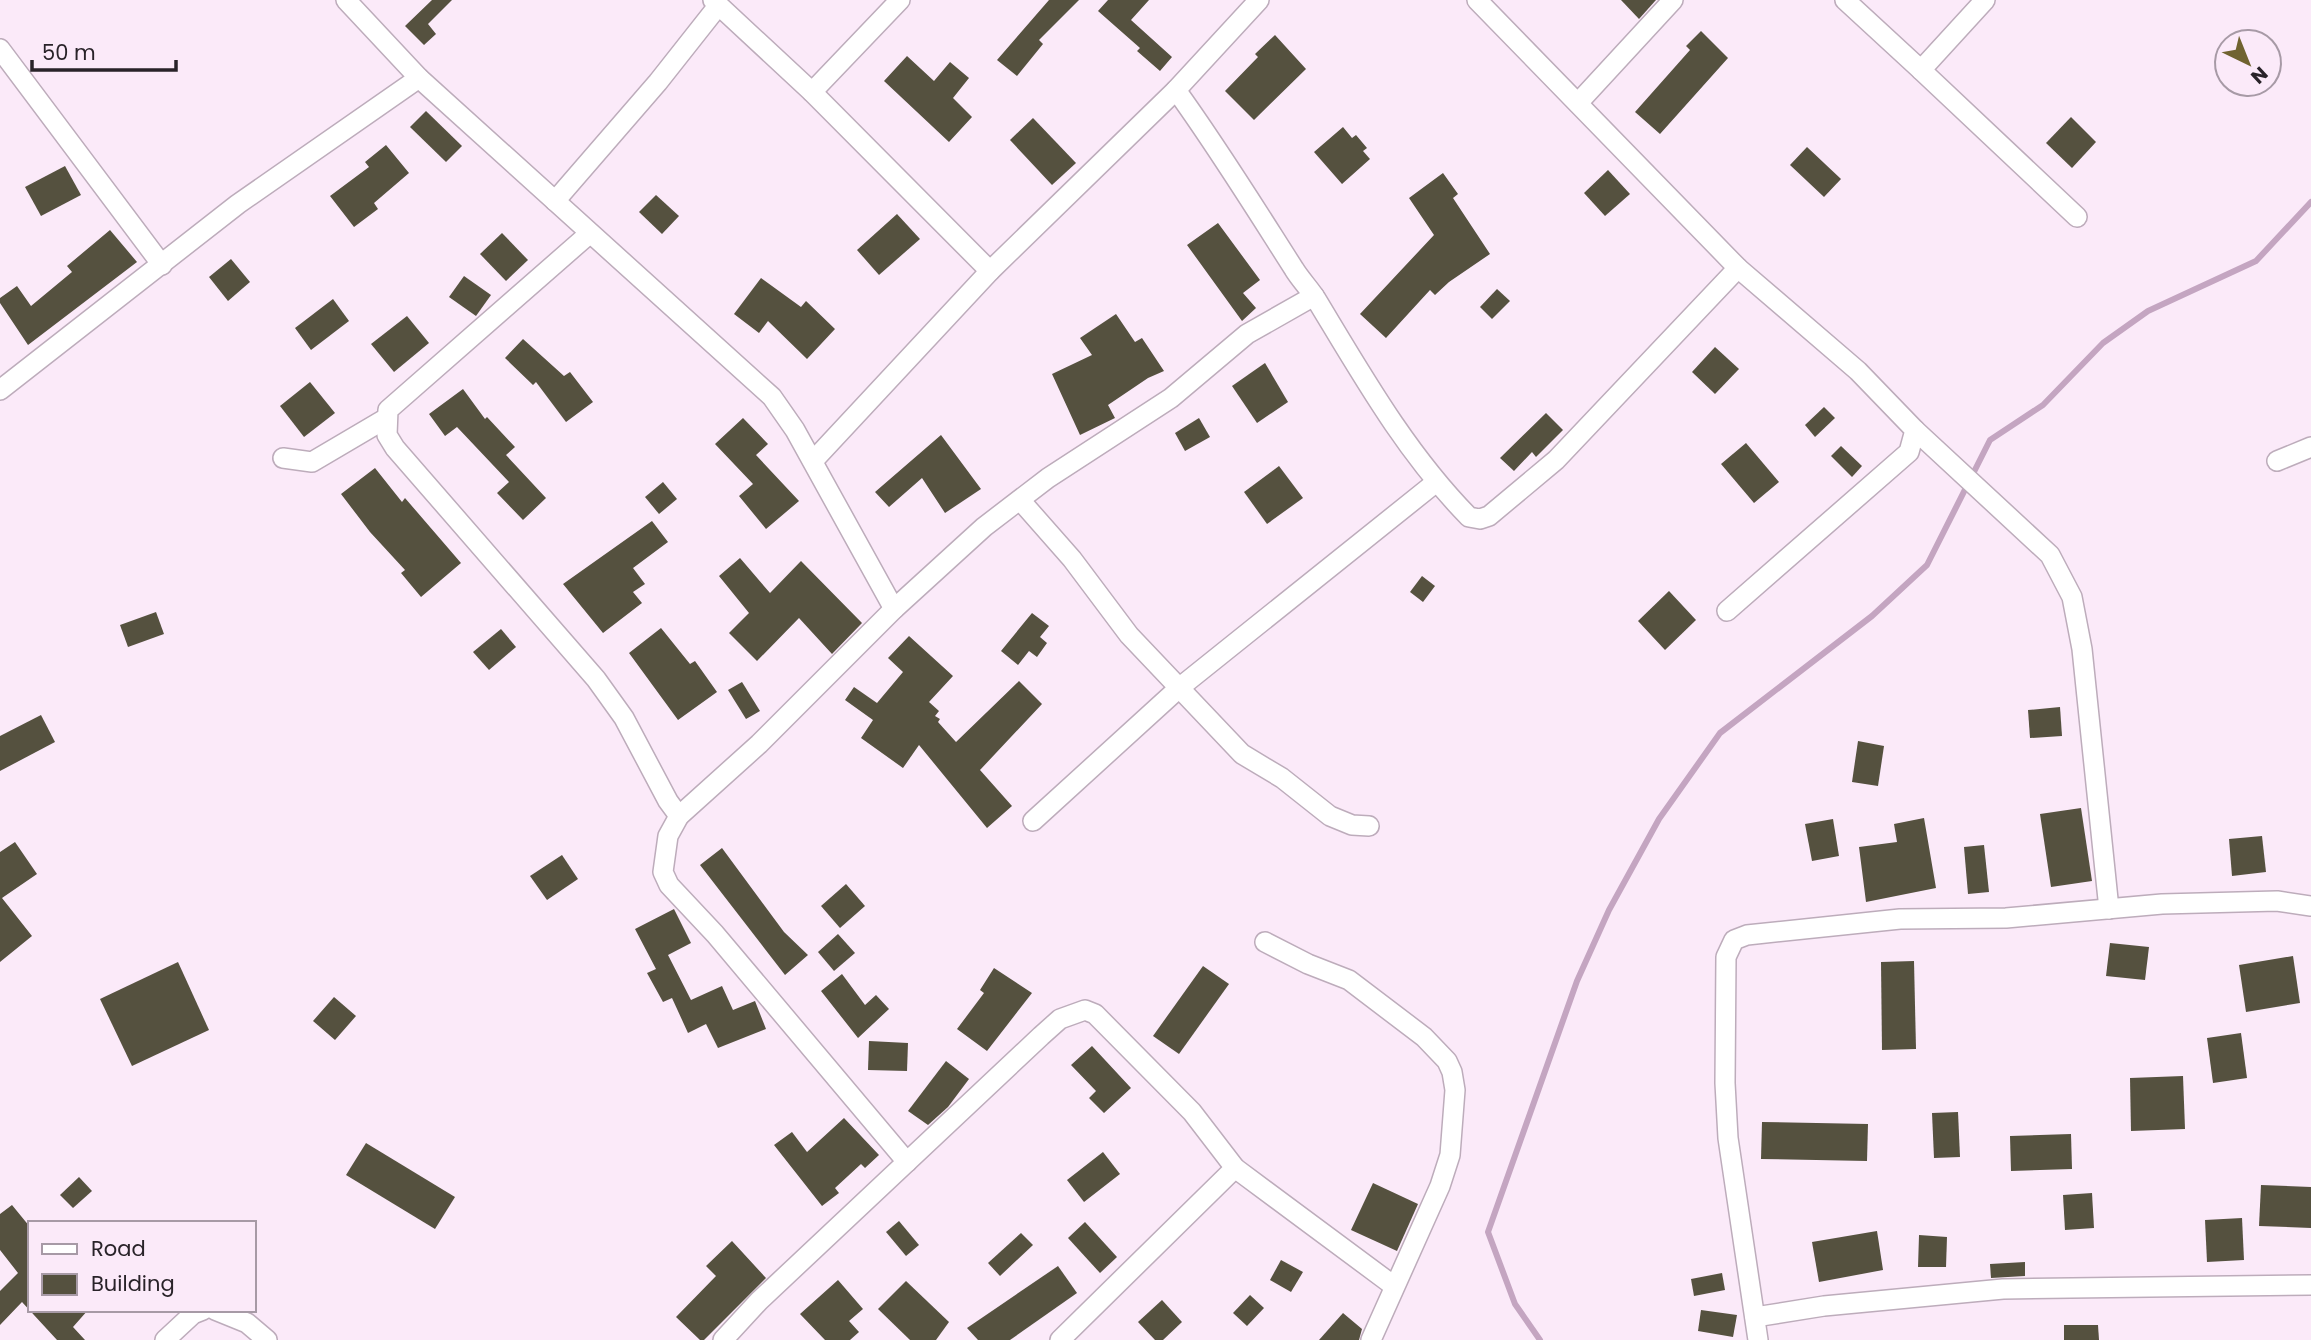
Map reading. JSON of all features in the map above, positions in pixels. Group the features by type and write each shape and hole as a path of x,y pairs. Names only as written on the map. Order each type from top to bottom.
{"street":[{"path":"346,0 419,78 589,234 739,364 772,397 813,461 894,609"},
{"path":"811,92 900,0"},
{"path":"813,461 990,271 1176,90 1259,0"},
{"path":"1477,0 1738,268 1858,371 1915,430 2050,555 2072,597 2082,649 2109,909"},
{"path":"1578,103 1673,0"},
{"path":"1844,0 2077,217"},
{"path":"1921,70 1985,0"},
{"path":"555,201 658,82 715,3 811,92 990,271"},
{"path":"0,49 162,265"},
{"path":"0,390 301,158 419,78"},
{"path":"1176,90 1238,177 1299,277 1314,296 1352,363 1435,483 1469,517 1480,519 1489,516 1556,460 1738,268"},
{"path":"589,234 410,388 388,410 385,419 387,435 395,448 596,679 624,718 668,801 679,816"},
{"path":"907,1162 715,934 668,885 663,872 663,858 668,836 679,816 759,744 894,609 984,527 1048,478 1171,398 1247,334 1314,296"},
{"path":"283,458 312,462 385,419"},
{"path":"1727,611 1909,452 1915,430"},
{"path":"2277,461 2311,447"},
{"path":"1033,821 1179,688 1435,483"},
{"path":"1020,500 1072,559 1129,635 1242,754 1282,778 1330,816 1352,825 1369,826"},
{"path":"1758,1340 1734,1185 1724,1083 1726,957 1734,940 1746,935 1900,919 2006,918 2224,901 2277,901 2311,906"},
{"path":"1265,942 1308,964 1349,980 1424,1037 1447,1061 1452,1073 1455,1090 1450,1155 1440,1186 1371,1340"},
{"path":"723,1340 907,1162 1051,1028 1060,1020 1085,1010 1095,1014 1192,1112 1235,1168 1394,1286"},
{"path":"1060,1340 1235,1168"},
{"path":"1755,1317 1824,1306 2003,1289 2311,1285"},
{"path":"165,1340 198,1312"},
{"path":"220,1312 247,1323 267,1340"}],"building":[{"path":"432,0 452,0 428,24 436,34 424,45 405,26"},
{"path":"1049,0 1079,0 1039,40 1043,44 1017,76 997,60"},
{"path":"1108,0 1149,0 1131,20 1172,57 1160,71 1137,51 1140,48 1098,11"},
{"path":"1621,0 1656,0 1639,19"},
{"path":"1701,31 1728,58 1660,134 1635,112 1690,50 1686,46"},
{"path":"1275,35 1306,69 1254,120 1225,91 1258,57 1255,54"},
{"path":"907,56 934,81 950,62 969,78 953,98 972,117 949,142 884,81"},
{"path":"426,111 462,146 446,162 410,127"},
{"path":"2071,117 2096,142 2072,168 2046,143"},
{"path":"1033,118 1076,163 1052,185 1010,140"},
{"path":"1343,127 1352,138 1356,135 1367,148 1363,151 1370,159 1342,184 1314,152"},
{"path":"386,145 409,173 374,203 378,209 354,227 330,196 369,167 365,162"},
{"path":"1807,147 1841,179 1824,197 1790,165"},
{"path":"65,166 81,195 41,216 25,187"},
{"path":"1608,170 1630,194 1605,216 1584,193"},
{"path":"1443,173 1458,194 1453,198 1490,254 1435,295 1430,290 1386,338 1360,314 1434,235 1409,198"},
{"path":"656,195 679,216 662,234 639,212"},
{"path":"897,214 920,239 879,275 857,250"},
{"path":"1218,223 1260,280 1243,293 1256,308 1242,321 1187,245"},
{"path":"110,230 137,262 28,345 0,303 0,298 17,286 31,306 72,272 67,266"},
{"path":"502,233 528,260 506,281 480,254"},
{"path":"231,259 250,282 228,301 209,277"},
{"path":"464,276 491,295 476,316 449,297"},
{"path":"761,278 801,307 806,301 835,329 807,359 768,321 759,333 734,314"},
{"path":"1497,289 1510,301 1492,319 1480,307"},
{"path":"333,299 349,321 311,350 295,328"},
{"path":"1116,314 1135,342 1142,338 1164,371 1148,378 1108,405 1115,418 1080,435 1052,374 1092,355 1080,338"},
{"path":"407,316 429,343 394,372 371,344"},
{"path":"523,339 564,376 570,372 593,402 566,422 536,382 533,385 505,358"},
{"path":"1715,347 1739,369 1715,394 1692,372"},
{"path":"1265,363 1288,402 1257,423 1232,386"},
{"path":"310,382 335,413 304,437 280,406"},
{"path":"463,389 485,419 487,417 515,447 506,455 546,498 523,520 497,493 509,482 457,427 445,436 429,414"},
{"path":"1824,407 1835,418 1815,437 1805,425"},
{"path":"1546,413 1563,430 1536,457 1532,452 1514,471 1500,458"},
{"path":"743,418 768,444 756,455 799,501 766,529 739,496 753,484 715,444"},
{"path":"1199,418 1210,437 1185,451 1175,433"},
{"path":"941,435 981,489 945,513 922,478 889,507 875,492"},
{"path":"1746,443 1779,482 1754,503 1721,464"},
{"path":"1841,446 1862,466 1852,477 1831,456"},
{"path":"1279,466 1303,498 1267,524 1244,492"},
{"path":"375,468 402,502 405,498 461,563 421,597 401,573 405,570 370,532 341,494"},
{"path":"663,482 677,499 659,514 645,497"},
{"path":"652,521 668,542 633,568 645,584 633,592 642,603 603,633 563,584"},
{"path":"740,558 770,593 801,561 862,623 832,654 799,618 757,661 729,633 749,613 719,576"},
{"path":"1422,576 1435,586 1423,602 1410,592"},
{"path":"1669,591 1696,620 1665,650 1638,621"},
{"path":"156,612 164,634 128,647 120,625"},
{"path":"1032,613 1049,626 1040,637 1047,643 1037,657 1029,651 1018,665 1001,651"},
{"path":"661,628 690,664 695,661 717,692 678,720 629,653"},
{"path":"501,629 516,647 489,670 473,652"},
{"path":"909,636 953,676 929,702 939,711 935,716 940,719 938,722 956,742 1019,681 1042,704 980,770 1012,806 987,828 919,745 903,768 861,738 873,720 845,700 854,687 877,703 903,672 888,658"},
{"path":"742,682 760,711 746,719 728,690"},
{"path":"2060,707 2062,736 2030,738 2028,710"},
{"path":"41,715 55,742 0,771 0,736"},
{"path":"1858,741 1884,746 1878,786 1852,782"},
{"path":"2081,808 2092,881 2051,887 2040,814"},
{"path":"1924,818 1936,888 1866,902 1859,847 1897,842 1894,824"},
{"path":"1833,819 1839,856 1812,861 1805,824"},
{"path":"2262,836 2266,872 2232,876 2229,839"},
{"path":"15,842 37,874 2,898 32,936 0,962 0,852"},
{"path":"1984,845 1989,892 1968,894 1964,847"},
{"path":"722,848 784,932 808,955 785,975 700,865"},
{"path":"562,855 578,879 547,900 530,876"},
{"path":"846,884 865,906 840,928 821,906"},
{"path":"674,909 691,943 668,955 691,1000 722,986 733,1010 755,1001 766,1029 718,1048 706,1024 688,1033 672,998 663,1002 647,973 656,969 635,929"},
{"path":"838,934 855,953 834,971 818,952"},
{"path":"2110,943 2149,947 2145,980 2106,976"},
{"path":"2293,956 2300,1003 2246,1012 2239,965"},
{"path":"1914,961 1916,1049 1882,1050 1881,962"},
{"path":"178,962 209,1030 132,1066 100,999"},
{"path":"1203,966 1229,984 1179,1054 1153,1036"},
{"path":"994,968 1032,993 987,1051 957,1029 984,993 980,990"},
{"path":"842,974 865,1005 876,995 889,1009 858,1038 821,991"},
{"path":"334,997 356,1016 335,1040 313,1021"},
{"path":"2241,1033 2247,1078 2213,1083 2207,1038"},
{"path":"869,1041 908,1043 907,1071 868,1070"},
{"path":"1092,1046 1131,1088 1104,1113 1089,1098 1096,1091 1071,1065"},
{"path":"946,1061 969,1079 948,1107 928,1125 908,1111"},
{"path":"2183,1076 2185,1129 2131,1131 2130,1078"},
{"path":"1958,1112 1960,1157 1934,1158 1932,1113"},
{"path":"844,1118 879,1155 865,1168 861,1164 835,1188 839,1193 822,1206 774,1145 792,1132 807,1152"},
{"path":"1762,1122 1868,1124 1867,1161 1761,1159"},
{"path":"2071,1134 2072,1169 2011,1171 2010,1136"},
{"path":"366,1143 455,1197 435,1229 346,1175"},
{"path":"1103,1152 1120,1174 1084,1202 1067,1180"},
{"path":"79,1177 92,1191 73,1208 60,1195"},
{"path":"1373,1183 1418,1204 1397,1251 1351,1230"},
{"path":"2261,1185 2311,1187 2311,1228 2259,1226"},
{"path":"2092,1193 2094,1228 2065,1230 2063,1195"},
{"path":"12,1205 28,1225 28,1309 22,1302 0,1325 0,1291 18,1273 0,1250 0,1214"},
{"path":"2242,1218 2244,1260 2207,1262 2205,1220"},
{"path":"899,1221 919,1245 906,1256 886,1232"},
{"path":"1085,1222 1117,1257 1100,1273 1068,1238"},
{"path":"1877,1231 1883,1270 1819,1282 1812,1242"},
{"path":"1021,1233 1033,1245 1000,1276 988,1263"},
{"path":"1919,1235 1947,1237 1946,1267 1918,1267"},
{"path":"732,1241 766,1278 704,1340 700,1340 676,1317 716,1276 706,1266"},
{"path":"1281,1260 1303,1272 1291,1292 1270,1280"},
{"path":"2025,1262 2025,1276 1991,1278 1990,1264"},
{"path":"1058,1266 1077,1293 1010,1340 978,1340 967,1328"},
{"path":"1722,1273 1725,1290 1694,1296 1691,1279"},
{"path":"838,1280 863,1309 849,1321 859,1332 850,1340 825,1340 800,1314"},
{"path":"906,1281 949,1322 936,1340 910,1340 878,1309"},
{"path":"1250,1295 1264,1308 1247,1326 1233,1313"},
{"path":"1162,1300 1182,1322 1163,1340 1155,1340 1138,1322"},
{"path":"1701,1310 1737,1315 1733,1337 1698,1331"},
{"path":"31,1312 86,1312 73,1327 85,1340 57,1340"},
{"path":"1343,1313 1362,1329 1359,1340 1319,1340"},
{"path":"2064,1325 2098,1325 2099,1340 2064,1340"}],"waterway":[{"path":"1540,1340 1515,1304 1488,1232 1577,981 1609,910 1659,819 1720,733 1872,616 1927,565 1990,440 2043,405 2103,343 2148,311 2256,261 2311,202"}]}
